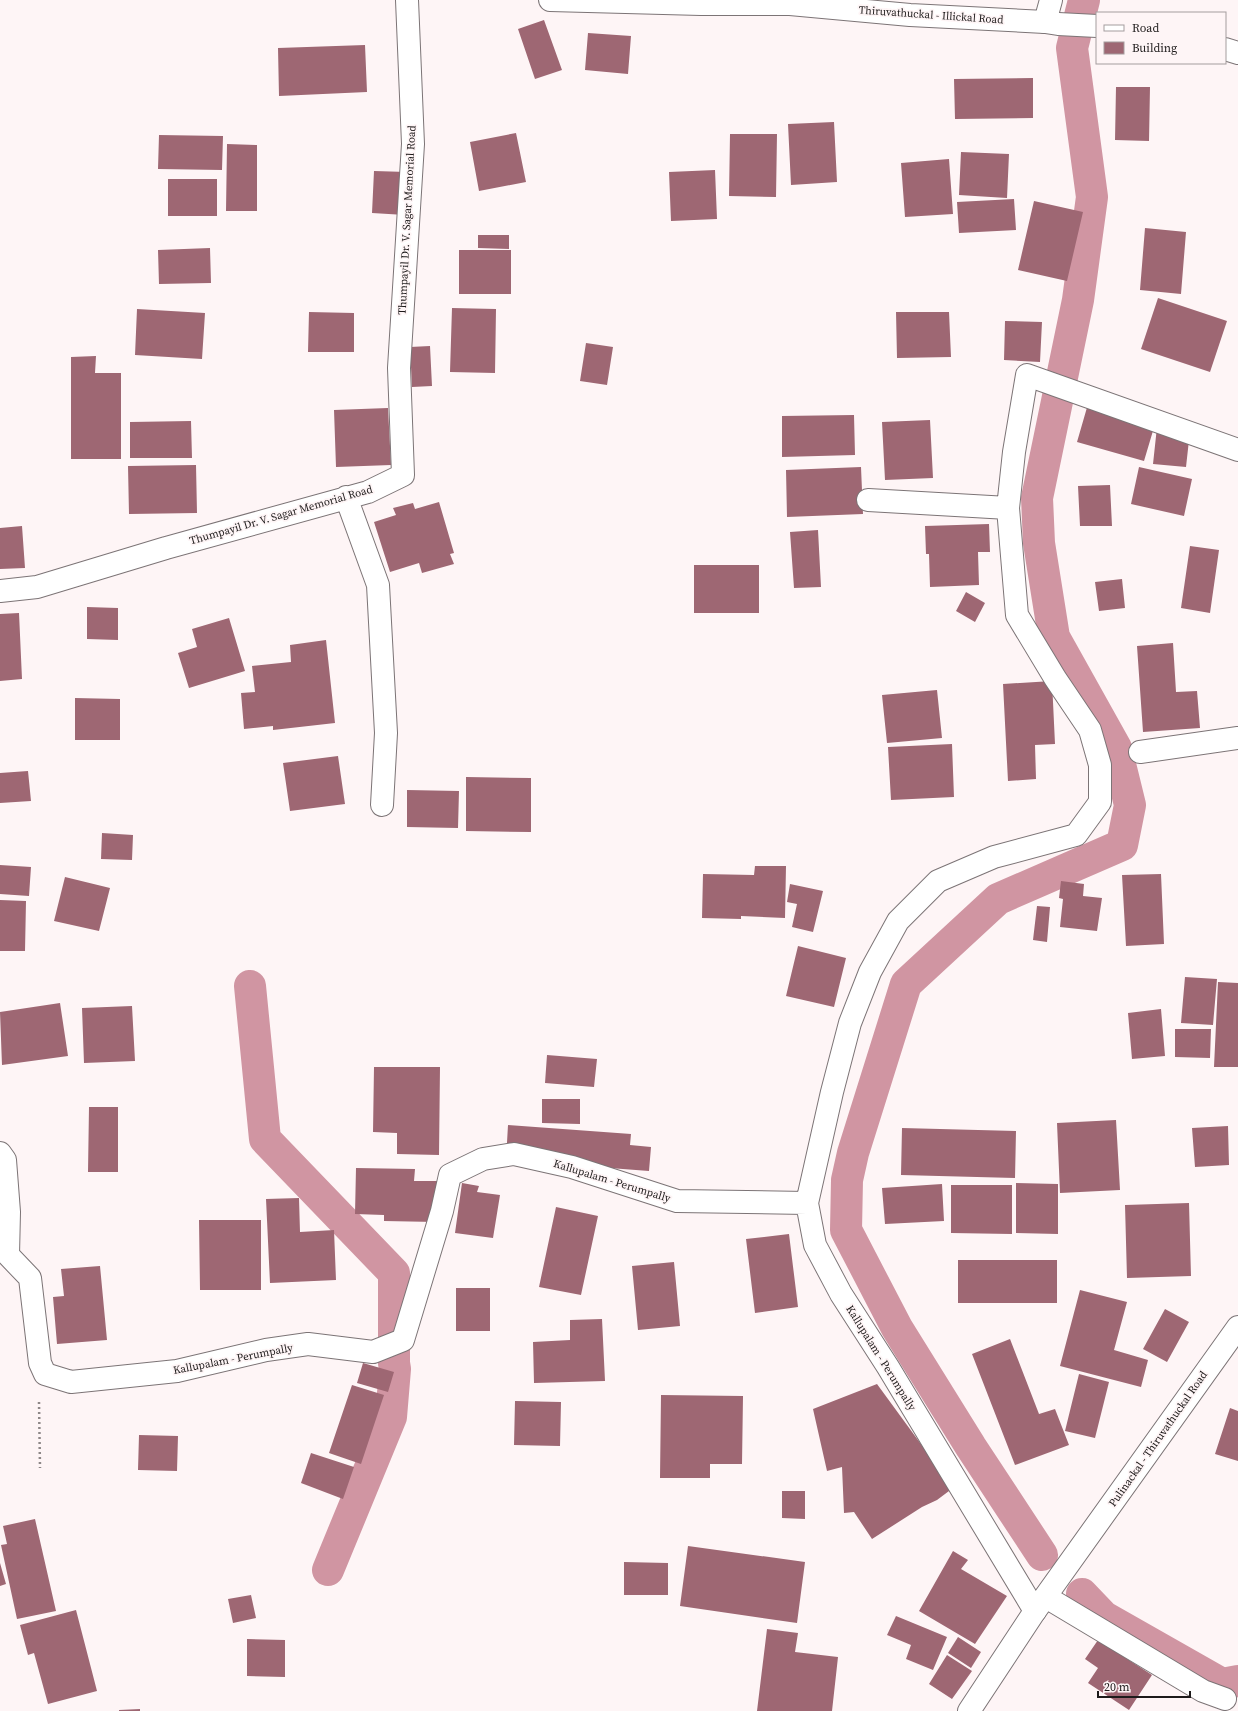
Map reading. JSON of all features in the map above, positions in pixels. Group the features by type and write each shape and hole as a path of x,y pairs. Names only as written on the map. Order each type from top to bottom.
{"street":[{"name":"Thumpayil Dr. V. Sagar Memorial Road","path":"0,591 38,587 166,548 368,492 403,475 399,368 413,144 407,0"},
{"name":"Thiruvathuckal - Illickal Road","path":"550,0 790,4 910,15 1096,26"},
{"path":"1051,0 1051,23"},
{"path":"1226,49 1238,53"},
{"path":"808,1203 832,1092 850,1023 870,972 898,921 938,881 994,857 1076,835 1100,802 1100,765 1090,730 1055,678 1017,615 1008,508 1014,452 1027,375 1238,450"},
{"path":"346,497 378,585 386,733 382,805"},
{"path":"868,500 1008,508"},
{"path":"1140,752 1238,738"},
{"path":"0,1153 5,1160 9,1212 4,1255 30,1278 40,1362 45,1374"},
{"name":"Kallupalam - Perumpally","path":"45,1374 71,1382 177,1371 266,1350 308,1344 373,1352 403,1340 442,1211 450,1175 483,1159 514,1154 572,1167 677,1201 808,1203 815,1246 841,1294 888,1367 1045,1598"},
{"name":"Pulinackal - Thiruvathuckal Road","path":"1045,1598 1238,1327"},
{"path":"969,1711 1045,1598 1203,1691 1225,1699"}],"path":[{"path":"40,1468 40,1398 45,1374"}],"building":[{"path":"544,20 562,70 535,79 518,29"},
{"path":"588,33 631,36 628,74 585,70"},
{"path":"365,45 367,92 279,96 278,48"},
{"path":"1033,78 1033,118 955,119 954,79"},
{"path":"1116,87 1150,87 1149,141 1115,140"},
{"path":"834,122 837,182 791,185 788,124"},
{"path":"516,133 526,182 479,191 470,142"},
{"path":"730,134 777,134 776,197 729,196"},
{"path":"159,135 223,136 222,170 158,169"},
{"path":"227,144 257,145 257,211 226,211"},
{"path":"961,152 1009,154 1007,198 959,195"},
{"path":"949,159 953,214 905,217 901,163"},
{"path":"715,170 717,219 671,221 669,172"},
{"path":"374,171 407,172 405,215 372,213"},
{"path":"168,179 217,179 217,216 168,216"},
{"path":"1014,199 1016,230 959,233 957,202"},
{"path":"1034,201 1083,212 1067,281 1018,270"},
{"path":"1145,228 1186,232 1181,294 1140,290"},
{"path":"478,235 509,235 509,249 478,248"},
{"path":"210,248 211,283 159,284 158,250"},
{"path":"459,250 511,250 511,294 459,294"},
{"path":"1158,298 1227,321 1210,372 1141,349"},
{"path":"452,308 496,309 495,373 450,372"},
{"path":"137,309 205,313 202,359 135,355"},
{"path":"309,312 354,313 354,352 308,352"},
{"path":"896,312 949,312 951,357 897,358"},
{"path":"1005,321 1042,322 1040,362 1004,360"},
{"path":"586,343 613,347 607,385 580,381"},
{"path":"430,346 432,386 412,387 410,347"},
{"path":"96,356 95,373 121,373 121,459 71,459 71,357"},
{"path":"1088,404 1155,424 1144,461 1077,442"},
{"path":"388,408 391,465 336,467 334,410"},
{"path":"854,415 855,455 782,457 782,416"},
{"path":"930,420 933,478 885,480 882,422"},
{"path":"191,421 192,458 130,458 130,422"},
{"path":"1157,427 1190,431 1186,467 1153,464"},
{"path":"196,465 197,513 129,514 128,466"},
{"path":"861,467 863,514 787,517 786,470"},
{"path":"1139,467 1192,479 1184,516 1131,504"},
{"path":"1110,485 1112,526 1080,526 1078,486"},
{"path":"439,502 454,553 450,554 454,564 422,573 419,563 390,572 374,522 396,515 393,508 413,503 415,509"},
{"path":"989,524 990,552 978,552 979,585 930,587 929,554 926,554 925,526"},
{"path":"22,526 25,568 0,569 0,528"},
{"path":"818,530 821,587 794,588 790,532"},
{"path":"1190,546 1219,550 1210,613 1181,608"},
{"path":"694,565 759,565 759,613 694,613"},
{"path":"1122,579 1125,608 1099,611 1095,582"},
{"path":"966,592 985,603 975,622 956,611"},
{"path":"87,607 118,608 118,640 87,639"},
{"path":"19,613 22,679 0,681 0,614"},
{"path":"229,618 245,671 189,688 178,653 197,647 192,629"},
{"path":"326,640 335,723 273,730 273,726 244,729 241,693 255,692 252,666 291,662 290,645"},
{"path":"1173,643 1176,692 1197,691 1200,728 1143,732 1137,646"},
{"path":"1052,681 1055,744 1035,745 1036,779 1008,781 1003,684"},
{"path":"937,690 942,738 887,743 882,695"},
{"path":"75,698 120,699 120,740 75,740"},
{"path":"952,744 954,797 891,800 888,747"},
{"path":"338,756 345,804 290,811 283,763"},
{"path":"28,771 31,801 0,803 0,773"},
{"path":"466,777 531,778 531,832 466,831"},
{"path":"407,790 459,791 458,828 407,827"},
{"path":"102,833 133,835 132,860 101,859"},
{"path":"0,865 31,867 29,896 0,894"},
{"path":"755,866 786,866 785,918 741,916 741,919 702,918 703,874 754,875"},
{"path":"1161,874 1164,944 1126,946 1122,875"},
{"path":"65,877 110,888 99,931 54,921"},
{"path":"1061,881 1084,884 1083,896 1102,898 1097,931 1060,927 1063,899 1059,898"},
{"path":"790,884 823,891 813,932 792,927 797,904 787,902"},
{"path":"0,900 26,901 25,951 0,951"},
{"path":"1037,906 1050,907 1047,942 1033,940"},
{"path":"798,946 846,958 834,1007 786,996"},
{"path":"1185,977 1217,979 1213,1025 1181,1023"},
{"path":"1218,982 1238,983 1238,1067 1214,1067"},
{"path":"60,1003 68,1056 2,1065 0,1012"},
{"path":"132,1006 135,1061 84,1063 82,1008"},
{"path":"1161,1009 1165,1056 1132,1059 1128,1013"},
{"path":"1175,1029 1211,1029 1210,1058 1175,1057"},
{"path":"547,1055 597,1059 594,1087 545,1083"},
{"path":"374,1067 440,1067 439,1155 397,1154 397,1133 373,1132"},
{"path":"542,1099 580,1099 580,1124 542,1123"},
{"path":"89,1107 118,1107 118,1172 88,1172"},
{"path":"1116,1120 1120,1190 1060,1193 1057,1123"},
{"path":"508,1125 631,1134 630,1145 651,1147 649,1171 506,1160"},
{"path":"1228,1126 1229,1165 1195,1167 1192,1128"},
{"path":"902,1128 1016,1131 1015,1178 901,1175"},
{"path":"356,1168 415,1169 414,1181 437,1181 436,1222 384,1221 384,1215 355,1214"},
{"path":"462,1183 479,1186 477,1192 500,1195 493,1238 455,1233"},
{"path":"1016,1183 1058,1184 1058,1234 1016,1233"},
{"path":"942,1184 944,1221 885,1224 882,1188"},
{"path":"951,1185 1012,1185 1012,1234 951,1233"},
{"path":"299,1198 300,1232 334,1230 336,1280 270,1283 266,1199"},
{"path":"1189,1203 1191,1276 1127,1278 1125,1205"},
{"path":"556,1207 598,1216 581,1295 539,1287"},
{"path":"199,1220 261,1220 261,1290 200,1290"},
{"path":"789,1234 798,1307 755,1313 746,1239"},
{"path":"958,1260 1057,1260 1057,1303 958,1303"},
{"path":"674,1262 680,1326 638,1330 632,1266"},
{"path":"100,1266 107,1340 57,1344 53,1297 64,1296 61,1269"},
{"path":"456,1288 490,1288 490,1331 456,1331"},
{"path":"1080,1290 1127,1302 1114,1350 1148,1360 1141,1387 1060,1366"},
{"path":"1165,1309 1189,1322 1167,1362 1143,1349"},
{"path":"602,1319 605,1381 534,1383 533,1342 570,1340 570,1320"},
{"path":"1010,1339 1039,1414 1055,1409 1069,1445 1015,1465 972,1354"},
{"path":"363,1363 394,1372 388,1392 357,1383"},
{"path":"1079,1374 1109,1382 1095,1438 1065,1431"},
{"path":"877,1384 953,1488 937,1500 922,1507 872,1539 854,1512 844,1513 842,1467 827,1471 813,1409"},
{"path":"352,1385 384,1395 361,1464 329,1453"},
{"path":"661,1395 743,1396 742,1464 710,1464 710,1478 660,1478"},
{"path":"515,1401 561,1402 560,1446 514,1445"},
{"path":"1230,1408 1238,1411 1238,1461 1215,1454"},
{"path":"139,1435 178,1436 177,1471 138,1470"},
{"path":"311,1453 354,1467 343,1499 301,1483"},
{"path":"782,1491 805,1491 805,1519 782,1518"},
{"path":"35,1519 56,1611 17,1619 1,1545 7,1544 3,1526"},
{"path":"688,1546 805,1562 797,1623 680,1606"},
{"path":"953,1551 968,1560 961,1569 1007,1596 975,1644 919,1611"},
{"path":"624,1562 668,1563 668,1595 624,1595"},
{"path":"0,1563 6,1584 0,1586"},
{"path":"251,1595 256,1618 233,1623 228,1599"},
{"path":"76,1610 97,1691 48,1704 34,1653 28,1655 20,1625"},
{"path":"896,1616 947,1637 933,1670 906,1659 911,1645 887,1635"},
{"path":"767,1629 798,1633 795,1652 838,1657 832,1711 757,1711"},
{"path":"958,1637 981,1652 971,1668 948,1653"},
{"path":"247,1639 285,1640 285,1677 247,1676"},
{"path":"1098,1640 1152,1675 1129,1710 1088,1683 1098,1668 1085,1659"},
{"path":"947,1655 972,1671 952,1699 929,1684"},
{"path":"140,1709 140,1711 119,1711 119,1710"}],"waterway":[{"path":"1042,1555 971,1447 897,1328 846,1230 847,1180 853,1153 906,984 998,899 1122,845 1130,805 1116,748 1054,637 1039,543 1037,498 1078,300 1092,197 1072,48 1084,0"},
{"path":"250,986 265,1139 394,1273 395,1369 391,1417 328,1570"},
{"path":"1082,1594 1104,1617 1222,1684 1238,1681"}]}
